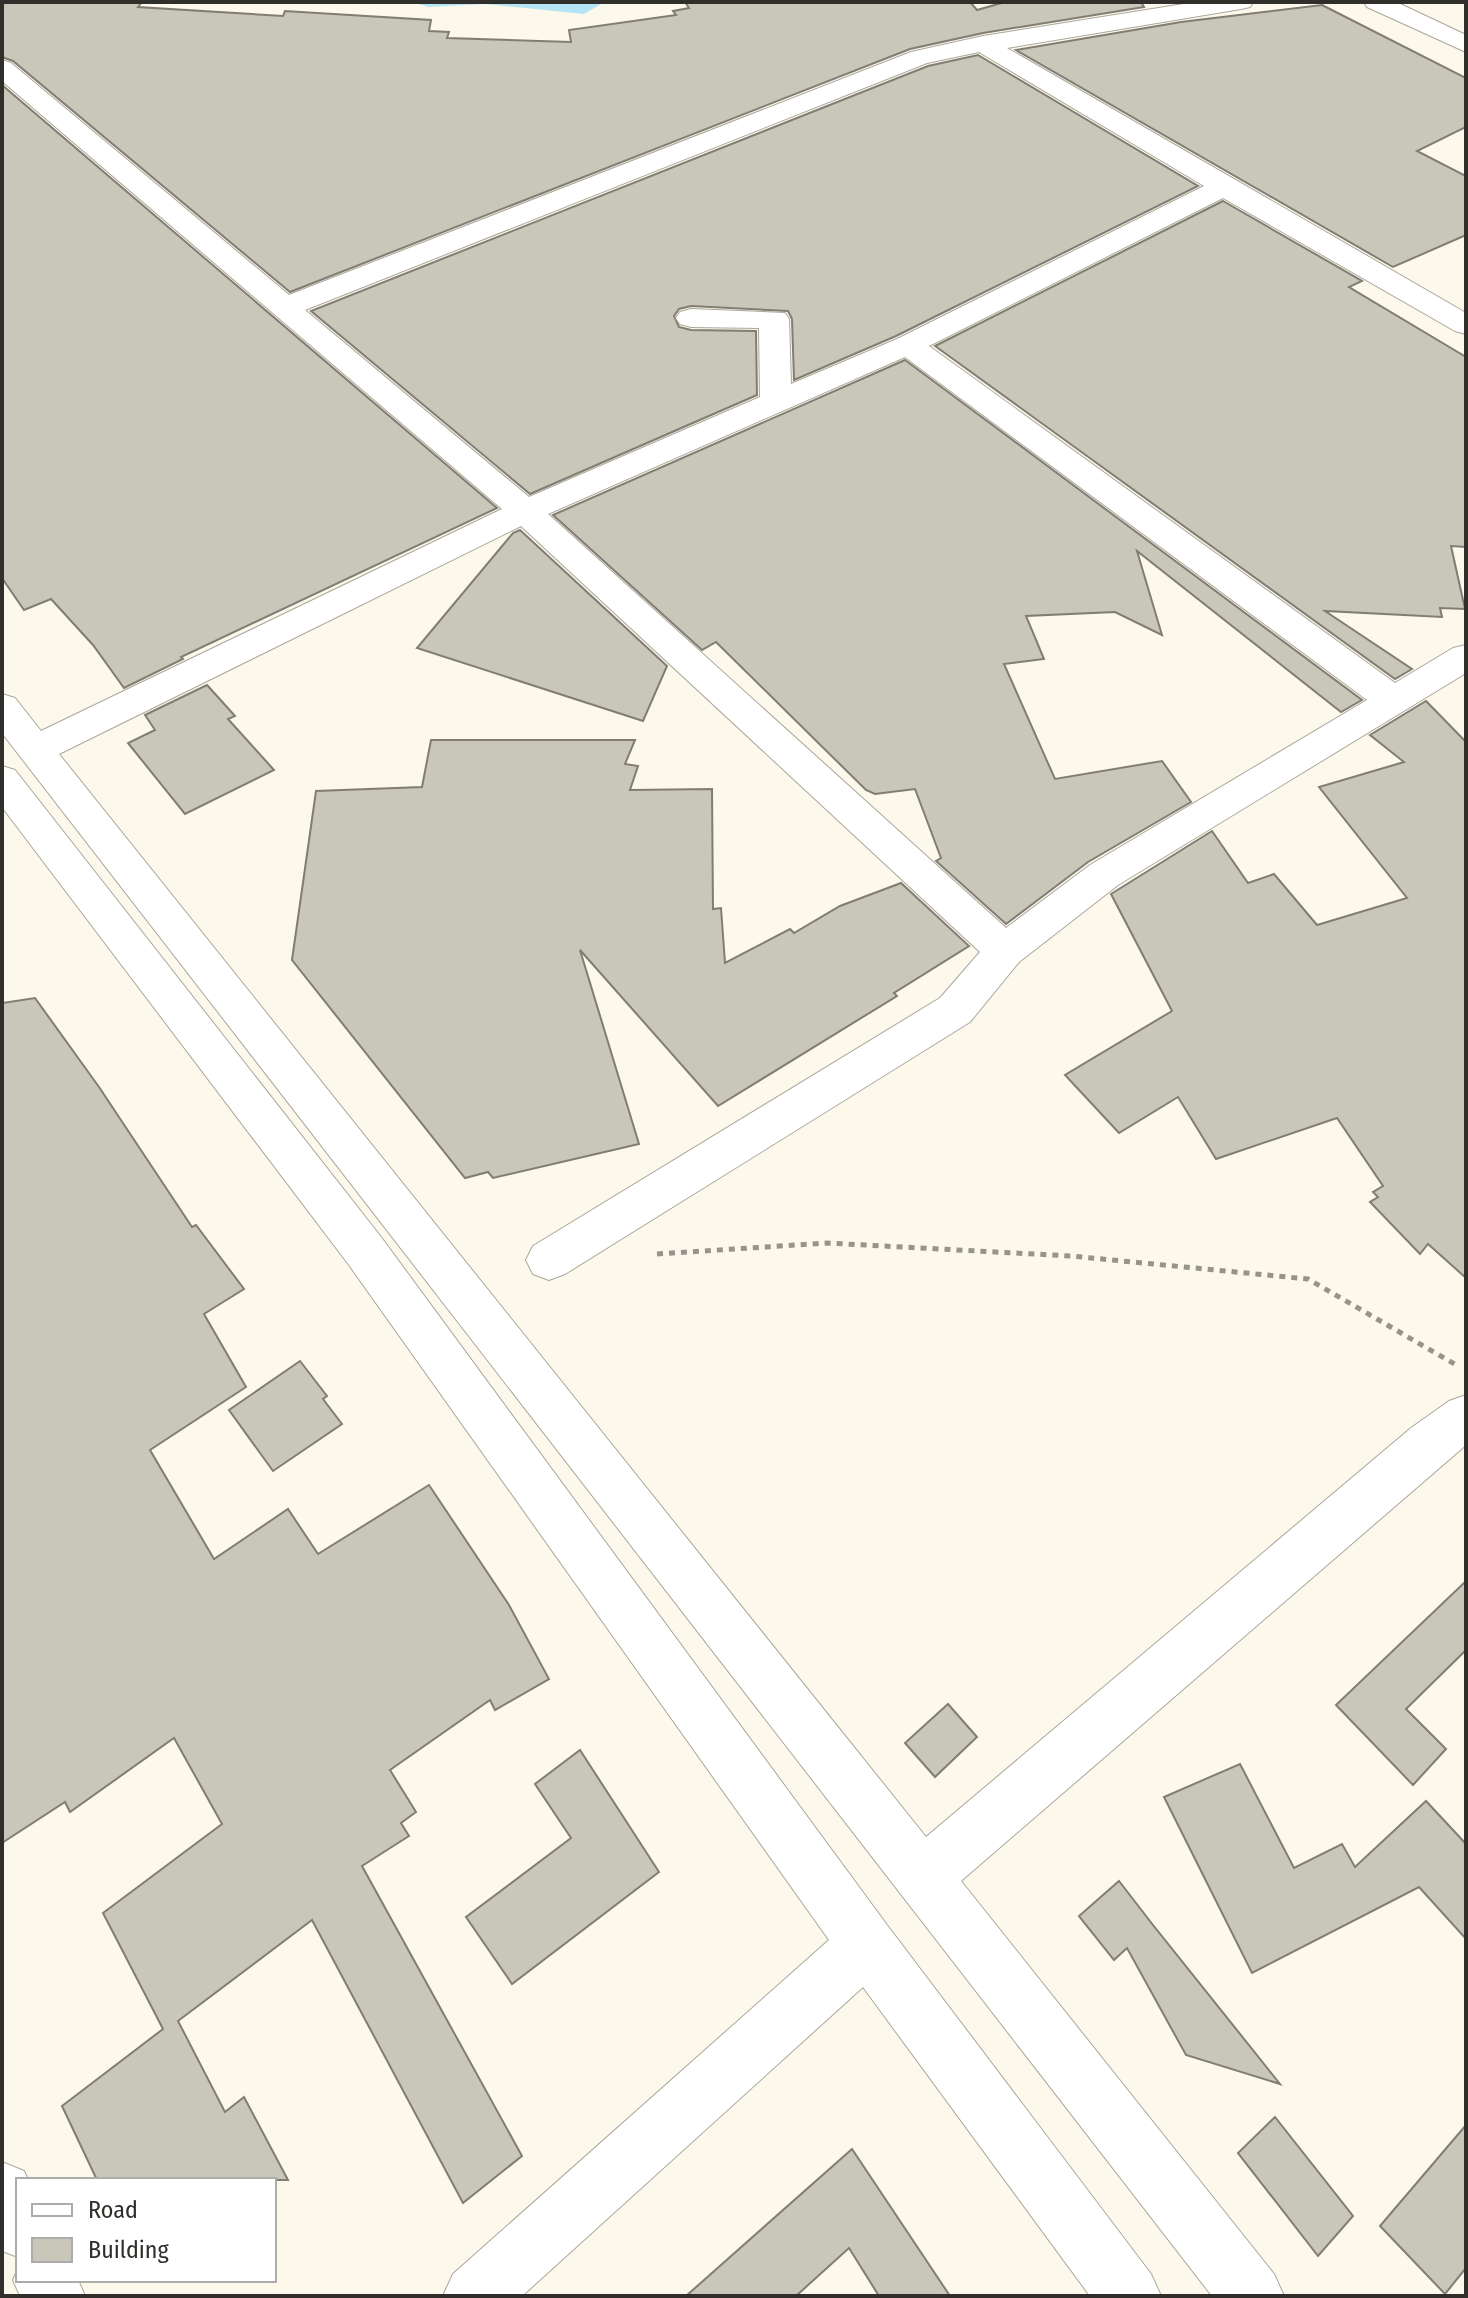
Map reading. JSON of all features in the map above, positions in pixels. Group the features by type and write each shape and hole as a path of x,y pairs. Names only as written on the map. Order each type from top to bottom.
{"street":[{"path":"283,308 920,57 1241,2"},
{"path":"1376,2 1466,44"},
{"path":"983,44 1224,187 1466,325"},
{"path":"2,68 525,511 1005,951"},
{"path":"20,764 525,511 908,345 1224,187"},
{"path":"691,318 774,319 776,402"},
{"path":"908,345 1394,701"},
{"path":"549,1260 955,1010 1005,951 1104,875 1466,657"},
{"path":"2,707 20,764 365,1251 867,1945 1129,2296"},
{"path":"20,764 922,1877 1252,2296"},
{"path":"922,1877 1428,1444 1466,1417"},
{"path":"475,2296 867,1945"},
{"path":"2,2193 16,2222"}],"path":[{"path":"642,1255 827,1243 1071,1256 1308,1279 1466,1370"}],"water":[{"path":"411,2 605,2 584,14 485,4 429,7"}],"building":[{"path":"2,2 142,2 138,7 283,16 285,11 431,20 429,31 449,32 447,38 571,42 569,30 676,15 673,11 689,8 685,2 970,2 977,10 1005,2 1141,2 1144,7 983,33 910,49 290,292 13,61 2,57"},
{"path":"1322,5 1466,78 1466,127 1417,151 1466,176 1466,235 1393,267 1016,50 1181,22"},
{"path":"978,55 1198,186 896,336 794,380 792,319 788,311 691,306 679,309 674,316 679,327 756,331 757,395 530,494 311,311 928,66"},
{"path":"2,85 497,508 181,657 183,659 124,688 93,645 51,599 24,610 2,578"},
{"path":"1223,201 1362,281 1349,287 1466,357 1466,547 1451,546 1465,609 1440,608 1442,617 1325,611 1412,669 1395,679 935,346"},
{"path":"905,360 1362,700 1341,712 1137,551 1162,635 1115,612 1026,616 1044,659 1004,664 1055,779 1162,761 1191,802 1088,862 1006,924 936,861 941,858 915,789 875,794 866,790 716,642 702,650 553,515"},
{"path":"520,530 667,666 643,721 417,648 513,533"},
{"path":"207,685 235,716 228,719 274,770 185,814 128,743 155,730 145,715"},
{"path":"1426,701 1466,742 1466,1278 1428,1244 1420,1254 1370,1202 1378,1197 1373,1192 1383,1186 1337,1118 1216,1159 1178,1097 1119,1133 1065,1075 1172,1011 1111,894 1212,831 1248,883 1274,874 1317,925 1407,898 1319,787 1404,762 1370,735"},
{"path":"431,740 635,740 625,764 638,766 630,790 712,789 713,909 721,908 725,963 790,929 794,933 840,906 901,883 969,946 894,993 897,996 718,1106 580,950 639,1144 493,1178 488,1172 465,1178 292,960 316,791 422,787"},
{"path":"35,998 99,1087 192,1227 196,1225 244,1289 204,1314 246,1387 150,1450 214,1559 288,1509 318,1554 429,1485 509,1605 549,1679 495,1710 490,1700 390,1770 416,1812 401,1823 409,1836 362,1866 522,2156 463,2203 312,1920 178,2021 225,2112 244,2097 288,2180 96,2178 62,2106 163,2029 103,1913 222,1824 174,1738 70,1812 65,1802 2,1843 2,1003"},
{"path":"300,1361 327,1396 323,1399 342,1424 273,1471 229,1410"},
{"path":"1466,1581 1466,1650 1406,1709 1446,1749 1413,1785 1336,1705"},
{"path":"948,1704 977,1737 935,1777 905,1743"},
{"path":"580,1750 659,1872 512,1984 466,1917 571,1838 535,1784"},
{"path":"1240,1764 1294,1868 1342,1844 1355,1867 1426,1801 1466,1844 1466,1939 1419,1887 1252,1973 1164,1797"},
{"path":"1119,1881 1280,2084 1186,2055 1127,1948 1114,1960 1079,1916"},
{"path":"1275,2117 1353,2216 1318,2256 1238,2153"},
{"path":"1466,2125 1466,2268 1445,2294 1380,2226"},
{"path":"852,2149 950,2296 879,2296 849,2248 796,2296 686,2296"}]}
